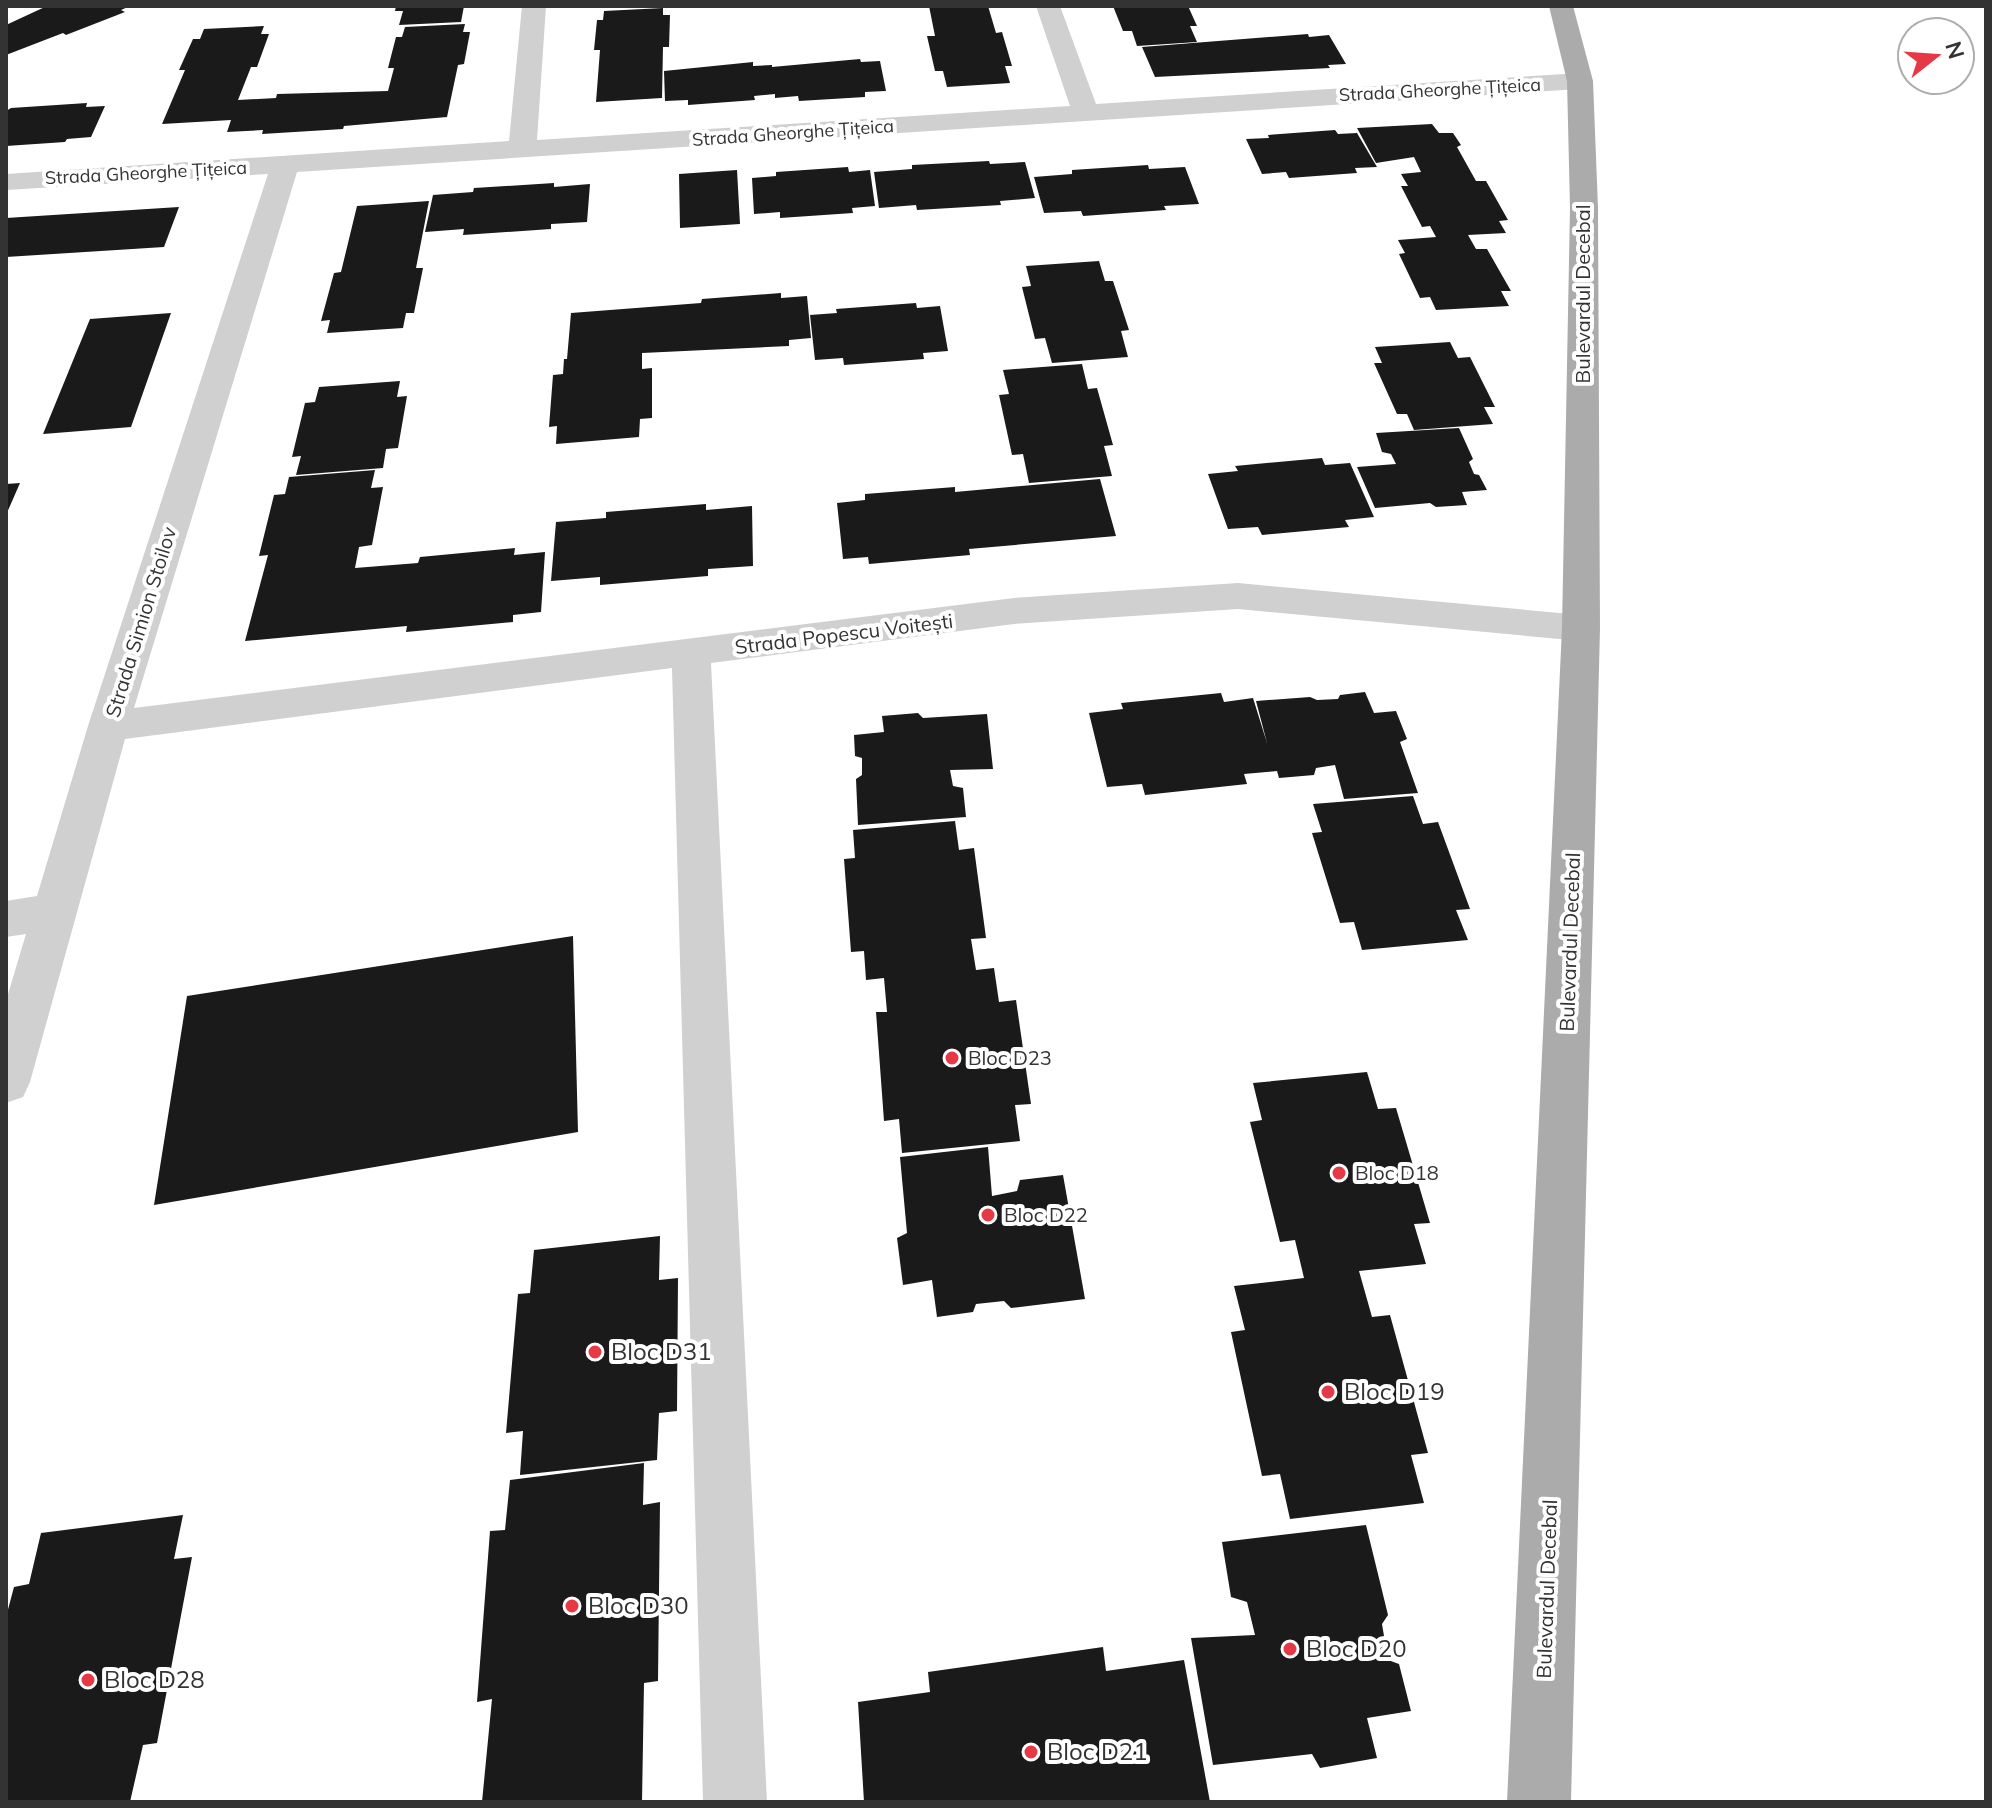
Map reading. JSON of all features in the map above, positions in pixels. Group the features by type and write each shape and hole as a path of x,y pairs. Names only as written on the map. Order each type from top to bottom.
{"main road":[{"name":"Bulevardul Decebal","path":"1561,6 1580,81"},
{"name":"Bulevardul Decebal","path":"1539,1802 1581,628 1584,208 1580,81 1591,21"}],"street":[{"path":"522,150 534,6"},
{"path":"1048,6 1086,113"},
{"name":"Strada Gheorghe Țițeica","path":"6,182 1580,81"},
{"name":"Strada Simion Stoilov","path":"6,1082 108,726 285,165"},
{"name":"Strada Popescu Voitești","path":"108,726 1014,611 1238,596 1581,628"},
{"path":"691,654 735,1802"},
{"path":"6,919 54,912"}],"building":[{"path":"47,6 130,6 121,10 125,12 6,55 6,25"},
{"path":"396,6 464,6 461,22 399,25 403,11 395,11"},
{"path":"929,6 988,6 996,33 1002,32 1012,66 1005,66 1010,83 947,87 943,71 935,71 927,36 935,36"},
{"path":"1113,6 1188,6 1197,26 1190,26 1197,42 1137,46 1132,31 1123,31"},
{"path":"663,8 663,15 670,15 669,47 663,47 662,98 596,102 600,50 594,50 597,20 603,20 604,11"},
{"path":"465,24 463,32 470,32 464,64 458,65 447,117 344,126 343,129 262,134 263,130 227,132 231,120 162,124 185,70 179,70 193,39 200,39 204,29 264,26 261,34 269,34 257,67 251,67 238,100 276,98 277,94 388,91 394,68 388,68 396,37 402,37 405,27"},
{"path":"1308,34 1309,37 1329,35 1346,64 1328,65 1330,68 1155,77 1142,47"},
{"path":"860,59 861,62 880,61 886,91 865,92 865,97 799,101 798,96 775,98 775,94 754,96 755,100 688,105 688,100 665,101 664,71 753,62 753,66 772,67"},
{"path":"87,103 86,107 105,106 91,137 6,146 6,111 11,108"},
{"path":"1432,124 1439,133 1453,133 1461,145 1457,147 1476,181 1486,181 1508,220 1499,221 1506,233 1468,235 1476,249 1487,249 1511,291 1501,291 1509,306 1436,310 1430,297 1420,298 1399,254 1405,253 1398,240 1436,237 1430,226 1422,227 1401,186 1408,186 1401,174 1421,172 1414,157 1376,163 1357,128"},
{"path":"1335,130 1338,134 1357,133 1377,167 1355,168 1357,173 1289,178 1286,172 1262,174 1246,139 1269,138 1268,135"},
{"path":"989,161 990,164 1025,162 1035,198 1000,201 1001,205 917,210 916,205 879,208 874,172 912,169 912,165"},
{"path":"1148,165 1149,169 1185,167 1199,204 1164,206 1166,210 1083,216 1081,211 1044,213 1034,177 1072,174 1072,170"},
{"path":"848,167 849,172 870,170 875,206 852,208 853,213 780,218 780,212 754,214 752,178 776,176 776,172"},
{"path":"737,170 740,224 680,228 679,174"},
{"path":"554,183 554,187 590,184 587,222 551,224 551,229 463,235 464,229 425,232 433,195 473,192 474,188"},
{"path":"429,201 416,268 423,268 414,313 406,313 403,328 327,333 330,320 321,321 334,273 341,272 357,206"},
{"path":"179,207 164,247 6,257 6,218"},
{"path":"1099,261 1105,281 1113,281 1129,330 1121,331 1128,357 1052,363 1045,338 1035,339 1022,287 1031,286 1026,266"},
{"path":"781,293 781,298 807,296 811,338 789,340 789,346 642,353 642,369 652,368 652,418 640,419 639,437 556,444 557,426 549,427 553,375 563,374 571,313"},
{"path":"916,303 917,308 940,306 948,351 923,353 924,359 844,365 843,358 815,360 810,315 837,313 836,309"},
{"path":"171,313 131,427 43,434 90,319"},
{"path":"1450,342 1458,358 1470,357 1495,407 1484,407 1493,424 1414,430 1407,414 1397,414 1374,363 1382,363 1375,347"},
{"path":"1082,364 1088,389 1097,388 1113,445 1104,446 1112,476 1029,483 1023,454 1012,455 999,395 1009,394 1003,370"},
{"path":"400,381 397,397 407,396 398,448 386,449 383,468 296,475 301,456 292,457 305,403 315,402 319,387"},
{"path":"1459,428 1473,459 1469,462 1474,474 1479,475 1487,490 1462,492 1467,505 1436,507 1430,503 1375,508 1357,467 1396,464 1391,454 1382,452 1376,433"},
{"path":"1322,458 1325,465 1350,463 1374,517 1345,520 1349,527 1262,535 1258,527 1228,529 1208,474 1238,471 1235,466"},
{"path":"375,470 371,488 383,487 372,545 359,547 355,568 418,563 420,557 515,548 514,555 545,552 541,612 513,615 513,622 406,632 407,626 245,641 268,555 259,556 274,495 285,494 289,477"},
{"path":"1100,479 1116,536 969,549 970,555 869,564 868,557 843,559 837,503 865,500 865,494 955,487 955,492"},
{"path":"20,483 6,515 6,484"},
{"path":"706,504 706,510 752,506 753,566 708,569 708,576 600,585 600,577 551,581 556,522 606,518 606,512"},
{"path":"1365,692 1374,713 1396,711 1407,739 1400,742 1418,793 1344,799 1335,765 1316,768 1314,775 1279,778 1277,771 1244,774 1247,784 1145,795 1142,784 1107,787 1089,713 1123,709 1121,703 1221,693 1224,702 1253,698 1267,743 1256,701 1310,697 1317,700 1338,699 1340,695"},
{"path":"918,713 923,718 987,714 993,769 950,770 953,786 963,788 966,817 858,825 856,779 862,775 862,758 855,756 854,735 884,732 882,716"},
{"path":"1413,796 1423,824 1438,822 1470,909 1456,910 1468,940 1362,950 1354,922 1340,923 1312,833 1322,832 1313,804"},
{"path":"955,821 959,850 974,848 986,938 971,939 976,970 994,968 999,1002 1016,1000 1031,1104 1015,1105 1020,1141 902,1153 899,1119 884,1121 876,1012 887,1012 884,978 866,980 864,951 851,952 844,859 855,858 853,830"},
{"path":"573,936 578,1132 154,1205 187,996"},
{"path":"1367,1072 1378,1109 1396,1108 1430,1223 1414,1224 1426,1264 1359,1271 1372,1317 1390,1315 1428,1453 1411,1455 1424,1503 1290,1519 1280,1474 1262,1476 1231,1332 1245,1330 1234,1286 1304,1278 1295,1240 1280,1242 1250,1122 1262,1120 1253,1083"},
{"name":"Bloc D22","path":"988,1147 992,1196 1017,1191 1020,1180 1063,1175 1085,1299 1011,1308 1004,1301 976,1304 973,1312 937,1317 932,1280 903,1285 897,1238 907,1233 900,1157"},
{"name":"Bloc D31","path":"660,1236 659,1280 678,1278 677,1411 659,1413 657,1460 520,1475 523,1431 506,1433 518,1294 530,1293 534,1250"},
{"name":"Bloc D30","path":"644,1463 643,1505 660,1502 658,1681 644,1683 642,1802 482,1802 492,1699 477,1702 490,1531 505,1530 510,1480"},
{"name":"Bloc D28","path":"183,1515 174,1559 192,1557 157,1743 143,1745 130,1802 6,1802 6,1617 14,1587 29,1584 41,1533"},
{"name":"Bloc D20","path":"1366,1525 1388,1615 1382,1624 1388,1660 1399,1664 1411,1711 1367,1718 1377,1758 1320,1768 1312,1754 1213,1765 1191,1638 1255,1635 1247,1602 1231,1597 1222,1542"},
{"name":"Bloc D21","path":"1103,1647 1106,1671 1184,1660 1210,1802 864,1802 858,1702 930,1692 928,1672"}],"place":[{"name":"Bloc D23","path":"952,1058"},
{"name":"Bloc D18","path":"1339,1173"},
{"name":"Bloc D22","path":"988,1215"},
{"name":"Bloc D31","path":"595,1352"},
{"name":"Bloc D19","path":"1328,1392"},
{"name":"Bloc D30","path":"572,1606"},
{"name":"Bloc D20","path":"1290,1649"},
{"name":"Bloc D28","path":"88,1680"},
{"name":"Bloc D21","path":"1031,1752"}]}
